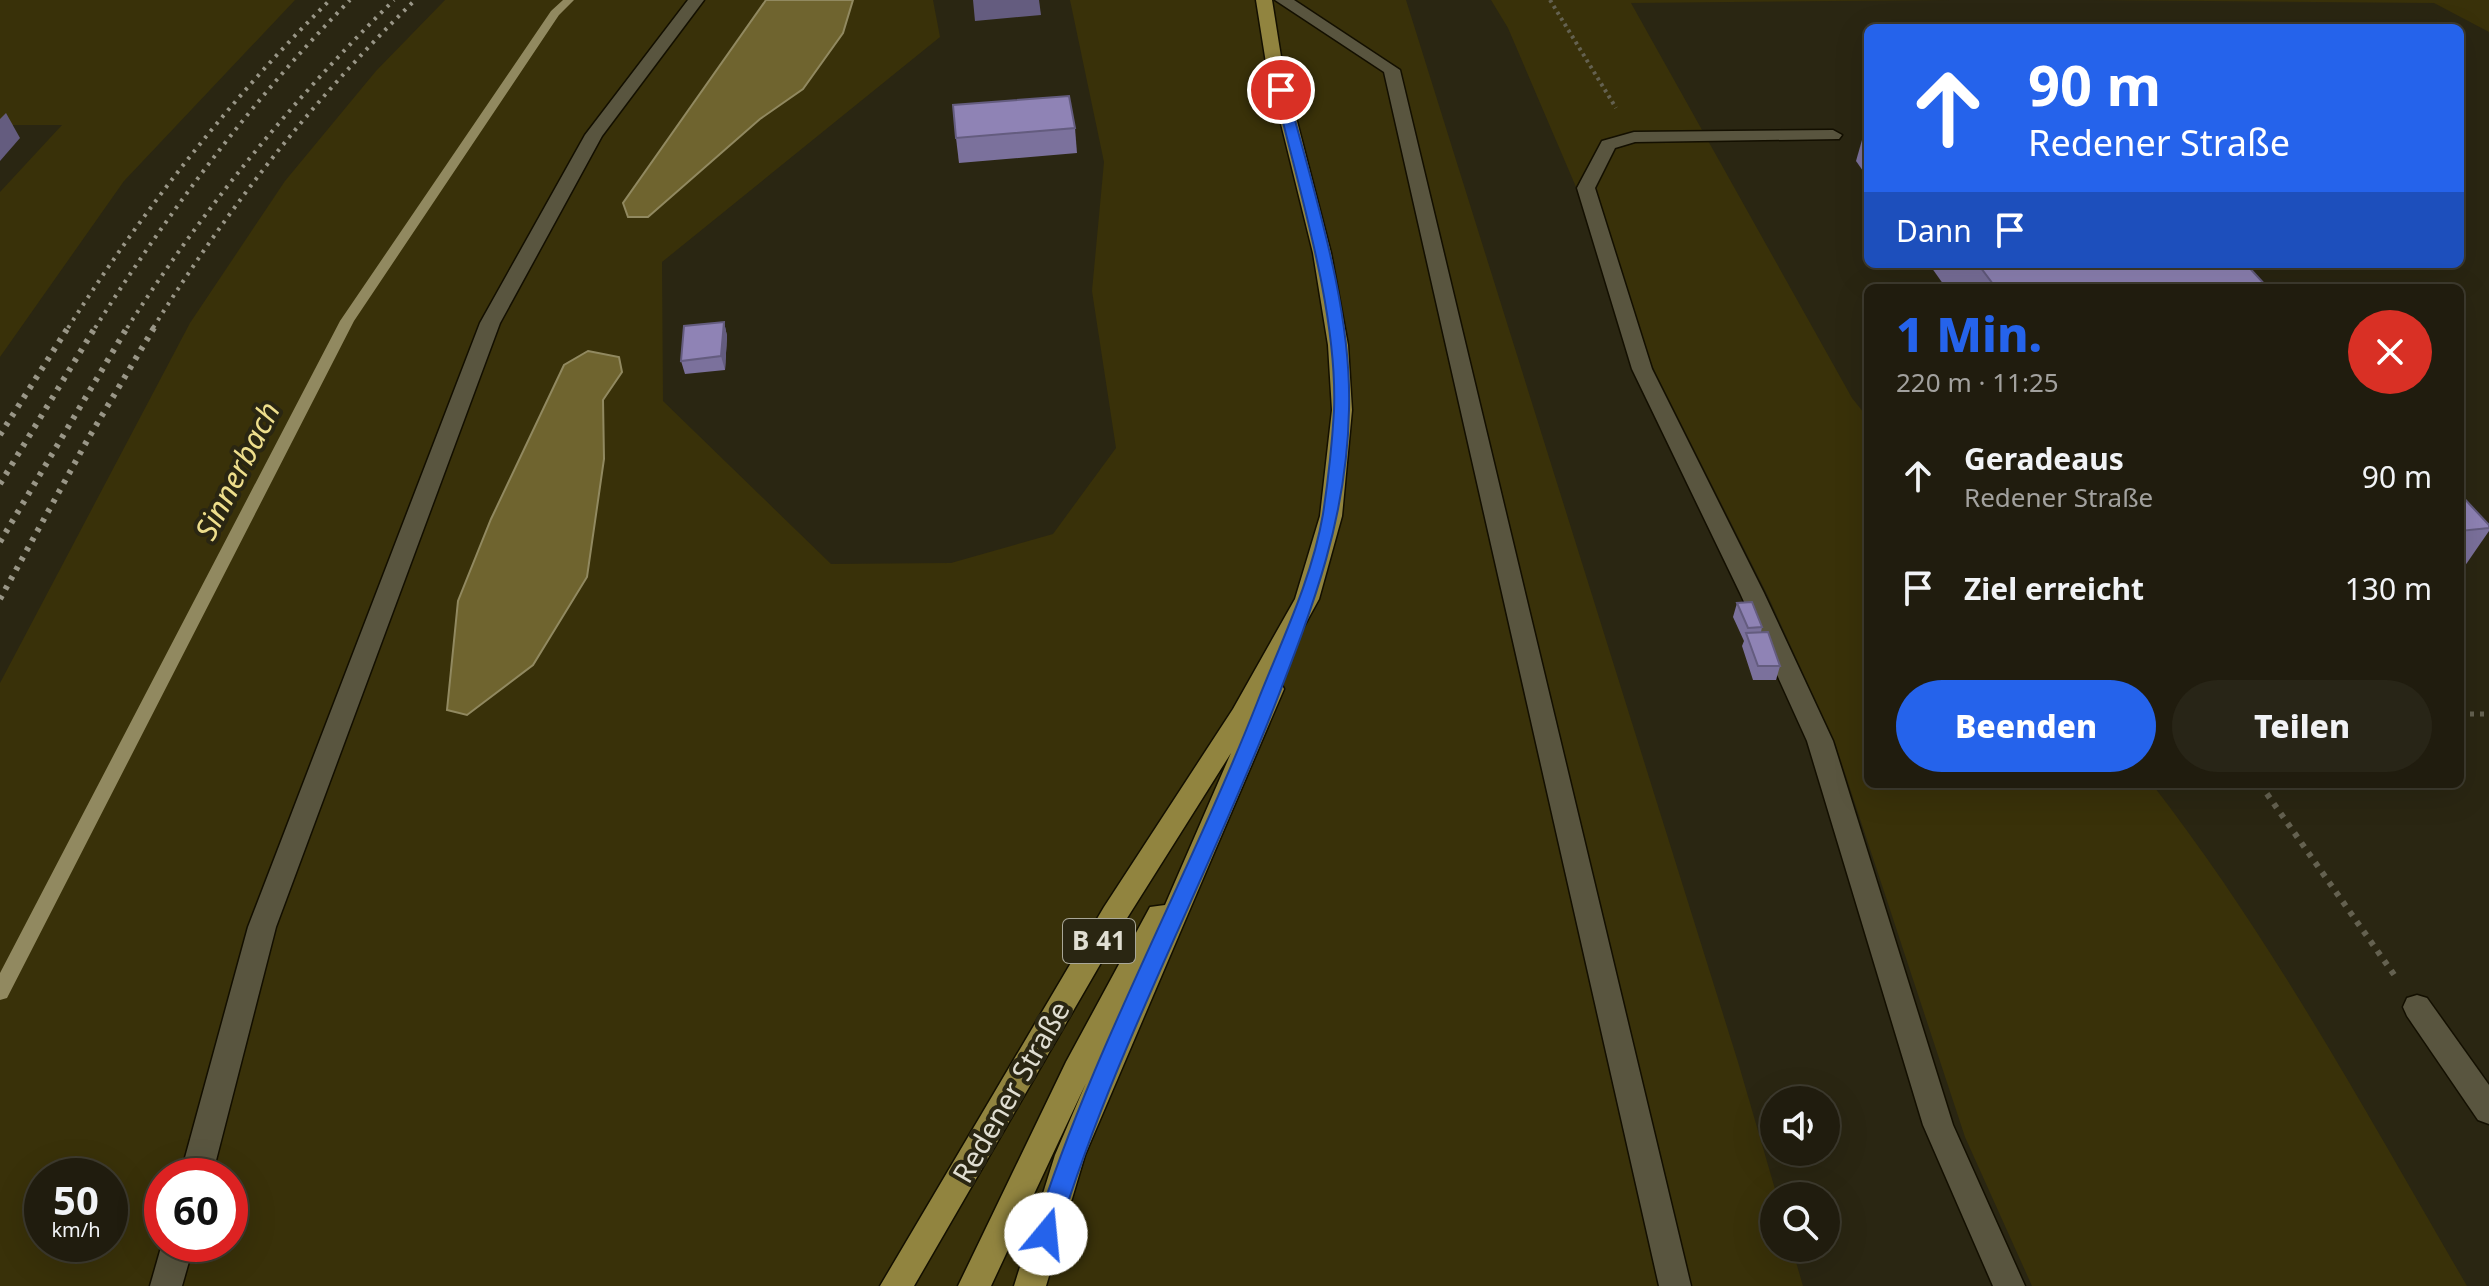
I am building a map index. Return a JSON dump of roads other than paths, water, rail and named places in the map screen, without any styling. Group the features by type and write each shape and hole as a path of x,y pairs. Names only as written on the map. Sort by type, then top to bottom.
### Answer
{"main road":[{"name":"Redener Straße","path":"896,1286 1114,915 1242,716 1307,599 1331,516 1342,410 1338,345 1322,253 1274,63 1264,0"},
{"name":"B 41","path":"1030,1286 1070,1155 1249,747 1307,599"},
{"path":"974,1286 1077,1071 1249,747"}],"street":[{"path":"201,1158 262,927 490,323 594,135 696,0"},
{"path":"1283,0 1392,70 1675,1286"},
{"path":"1833,135 1634,137 1608,145 1586,188 1642,369 1752,593 1820,741 1938,1125 2009,1286"},
{"path":"2417,1007 2489,1110"},
{"path":"166,1286 173,1262"}],"waterway":[{"name":"Sinnerbach","path":"0,992 347,321 555,13 569,0"}],"railway":[{"path":"68,328 127,240 190,156 258,76 330,0"},
{"path":"95,328 214,157 279,77 350,0"},
{"path":"127,328 187,240 251,156 320,77 394,0"},
{"path":"153,328 212,239 274,156 341,77 415,0"},
{"path":"0,435 69,326"},
{"path":"0,484 96,326"},
{"path":"0,542 128,326"},
{"path":"0,599 88,439 155,326"}]}
